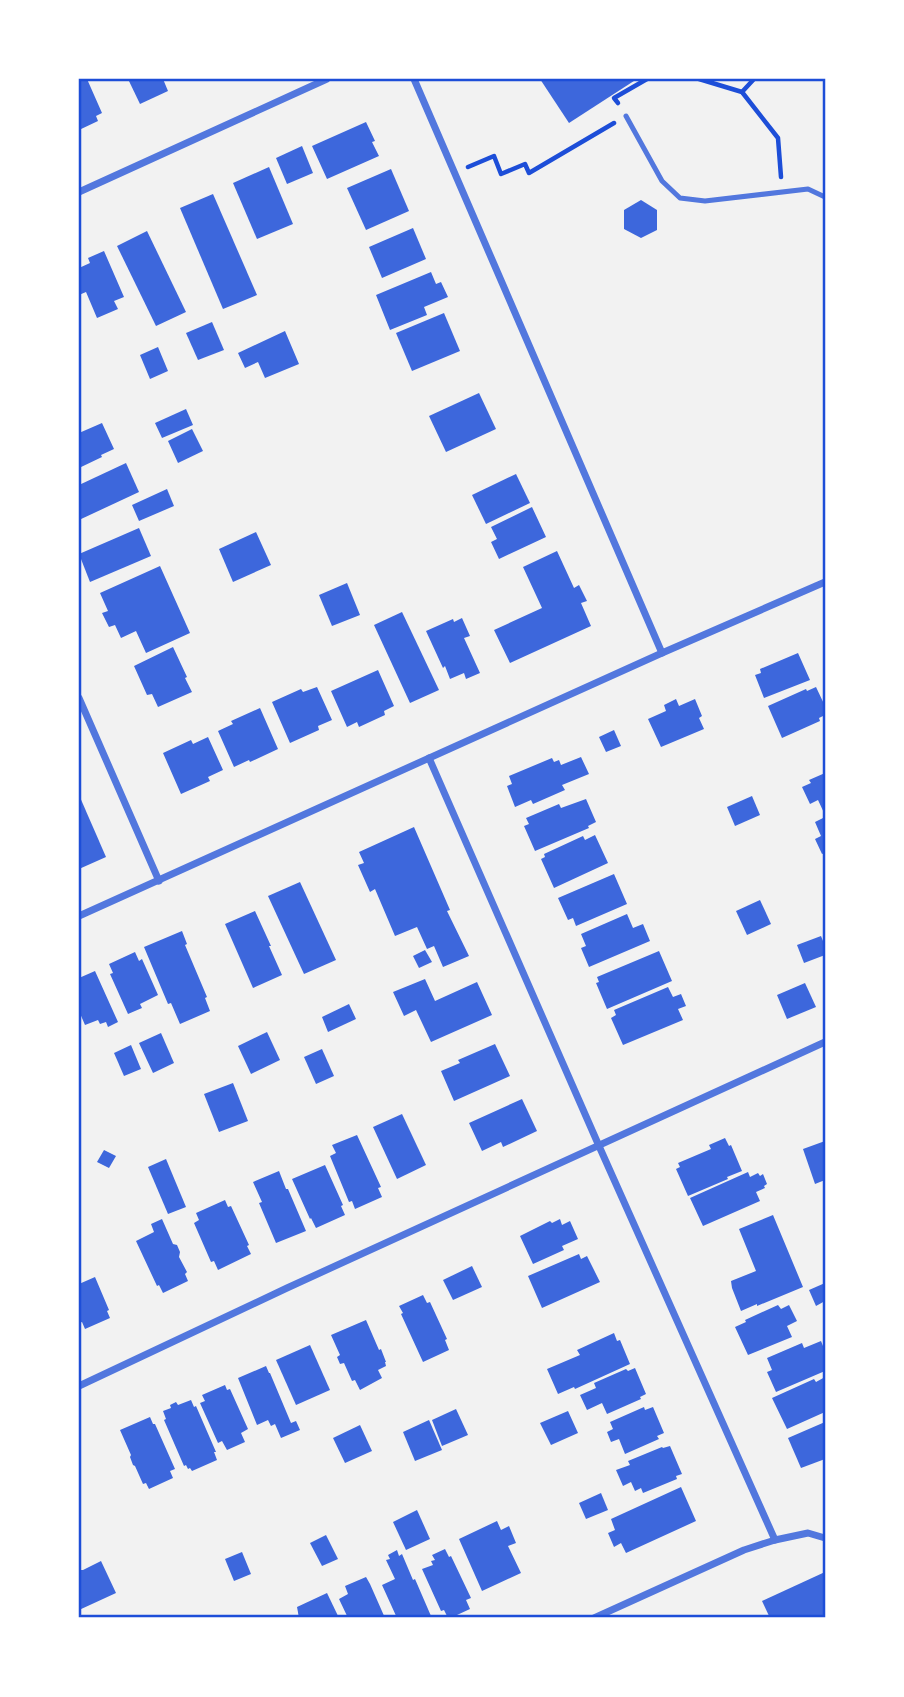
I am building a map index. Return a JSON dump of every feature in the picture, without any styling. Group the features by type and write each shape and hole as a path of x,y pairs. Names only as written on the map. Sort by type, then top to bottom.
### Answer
{"street":[{"path":"79,192 327,79"},
{"path":"414,79 662,653"},
{"path":"79,916 823,583 825,592"},
{"path":"79,698 159,881"},
{"path":"429,758 775,1540"},
{"path":"79,1386 825,1042"},
{"path":"594,1618 744,1550 808,1533 825,1538"}],"lane":[{"path":"626,116 662,181 680,198 705,201 808,189 825,197"}],"path":[{"path":"475,164 494,156 501,174 525,164 529,173 626,116 614,97 647,79"},
{"path":"699,79 742,92 778,138 780,163"},
{"path":"742,92 754,79"}],"building":[{"path":"79,79 87,79 102,113 96,116 98,121 79,130"},
{"path":"128,79 163,79 168,91 140,104"},
{"path":"540,79 637,79 569,123"},
{"path":"366,122 379,156 327,179 312,146"},
{"path":"302,146 313,173 287,184 276,158"},
{"path":"269,167 293,224 257,239 233,183"},
{"path":"391,169 409,211 366,230 347,188"},
{"path":"213,194 257,295 223,309 180,208"},
{"path":"641,200 657,210 657,230 641,238 624,229 624,210"},
{"path":"413,228 426,259 382,278 369,247"},
{"path":"147,231 186,312 156,326 117,246"},
{"path":"104,251 124,297 114,301 118,309 97,318 86,292 79,295 79,268 90,263 88,258"},
{"path":"431,272 436,284 441,282 448,297 424,307 427,315 390,330 376,295"},
{"path":"444,313 460,351 412,371 396,333"},
{"path":"212,322 224,350 198,360 186,333"},
{"path":"285,331 299,364 265,378 258,362 245,368 238,353"},
{"path":"158,347 168,371 150,379 140,355"},
{"path":"479,393 496,429 446,452 429,416"},
{"path":"186,409 193,425 162,438 155,423"},
{"path":"102,423 114,449 79,468 79,433"},
{"path":"192,429 203,451 178,463 168,441"},
{"path":"126,463 139,492 79,520 79,485"},
{"path":"516,474 530,503 486,524 472,495"},
{"path":"167,489 174,506 139,521 132,505"},
{"path":"532,507 546,537 499,559 491,542 497,539 491,527"},
{"path":"139,528 151,556 90,582 79,554"},
{"path":"256,532 271,565 233,582 219,549"},
{"path":"557,551 574,588 579,585 587,601 581,603 591,626 510,663 494,630 542,608 523,567"},
{"path":"160,566 190,633 146,653 136,631 121,638 115,625 109,627 102,613 108,611 100,593"},
{"path":"347,583 360,615 332,626 319,595"},
{"path":"402,612 439,690 410,703 374,625"},
{"path":"462,618 470,636 464,638 480,673 466,679 464,673 450,679 426,631 453,619 454,622"},
{"path":"173,647 192,692 158,707 152,694 147,695 134,666"},
{"path":"798,653 810,680 764,698 755,675 761,673 760,669"},
{"path":"378,670 394,706 384,711 385,715 359,727 357,722 347,727 331,691"},
{"path":"317,687 332,720 318,726 319,730 290,743 272,702 301,689 303,692"},
{"path":"816,687 825,706 825,715 819,718 820,721 782,738 768,706"},
{"path":"676,699 679,706 695,699 704,729 661,747 648,719 666,711 664,705"},
{"path":"260,708 278,749 234,767 218,731 233,724 231,721"},
{"path":"614,730 621,746 606,752 599,737"},
{"path":"208,737 223,770 208,777 210,781 181,794 163,753 191,740 193,744"},
{"path":"581,757 589,774 562,785 565,790 533,804 531,800 515,807 507,786 512,784 509,776 552,758 554,762 559,760 561,765"},
{"path":"825,773 825,815 818,800 810,804 802,787 811,783 809,780"},
{"path":"79,795 106,857 79,869"},
{"path":"752,796 760,815 735,826 727,807"},
{"path":"586,799 596,822 588,826 589,828 535,851 524,826 529,824 526,818 559,804 561,808"},
{"path":"825,817 825,853 822,854 815,839 821,836 815,822"},
{"path":"414,827 450,910 447,911 469,956 443,967 434,946 427,949 417,927 395,936 375,889 370,892 358,865 364,863 359,852"},
{"path":"595,835 608,863 554,888 541,859 545,857 544,854 583,836 585,840"},
{"path":"614,874 627,904 576,926 573,918 568,920 558,898"},
{"path":"300,882 336,960 304,974 268,896"},
{"path":"760,900 771,924 747,935 736,911"},
{"path":"255,911 282,975 253,988 225,924"},
{"path":"627,914 633,928 643,924 650,941 589,967 581,948 586,946 581,934"},
{"path":"182,931 210,1011 180,1024 171,1003 168,1004 144,947"},
{"path":"821,936 825,955 804,963 797,945"},
{"path":"425,950 432,962 419,968 413,956"},
{"path":"659,951 672,981 607,1009 596,983 599,982 597,977"},
{"path":"135,952 139,961 142,959 158,995 140,1004 142,1008 128,1014 110,974 113,973 109,964"},
{"path":"95,971 118,1022 108,1027 106,1022 100,1024 98,1020 85,1025 79,1011 79,978"},
{"path":"425,979 435,1001 477,982 492,1015 431,1042 416,1010 404,1016 393,992"},
{"path":"805,983 816,1007 787,1019 777,995"},
{"path":"668,987 673,997 681,994 686,1006 678,1009 683,1020 623,1045 611,1018 616,1015 614,1010"},
{"path":"349,1004 356,1019 328,1032 322,1017"},
{"path":"267,1032 280,1060 251,1074 238,1046"},
{"path":"161,1033 174,1063 153,1073 139,1043"},
{"path":"495,1044 510,1076 454,1101 441,1071 460,1063 458,1060"},
{"path":"131,1045 141,1069 124,1076 114,1053"},
{"path":"322,1049 334,1076 316,1084 304,1057"},
{"path":"233,1083 248,1121 219,1132 204,1094"},
{"path":"522,1099 537,1131 503,1147 501,1142 482,1151 469,1123"},
{"path":"402,1114 426,1165 397,1179 373,1127"},
{"path":"357,1135 381,1187 378,1188 382,1197 355,1209 352,1201 349,1202 330,1156 336,1153 332,1145"},
{"path":"725,1138 729,1146 731,1145 742,1171 688,1196 676,1169 680,1167 678,1163 711,1149 709,1145"},
{"path":"825,1141 825,1180 815,1184 803,1149"},
{"path":"104,1150 116,1156 109,1168 97,1162"},
{"path":"166,1159 186,1207 168,1214 148,1167"},
{"path":"325,1165 345,1215 316,1228 292,1179"},
{"path":"279,1171 306,1231 276,1243 253,1182"},
{"path":"748,1172 750,1177 763,1174 767,1184 756,1192 760,1201 703,1226 690,1198"},
{"path":"225,1200 228,1207 231,1206 251,1254 218,1270 214,1261 211,1262 194,1223 199,1220 196,1213"},
{"path":"773,1215 803,1287 741,1311 731,1281 756,1271 739,1229"},
{"path":"162,1219 173,1244 177,1245 180,1252 179,1257 187,1272 185,1274 188,1281 163,1293 136,1241 154,1232 151,1224"},
{"path":"560,1219 562,1225 570,1221 578,1239 562,1246 564,1250 533,1264 520,1236"},
{"path":"579,1254 581,1259 587,1256 600,1282 542,1308 528,1276"},
{"path":"472,1266 482,1287 453,1300 443,1280"},
{"path":"95,1277 110,1318 85,1329 82,1322 79,1323 79,1284"},
{"path":"825,1283 825,1301 816,1306 809,1290"},
{"path":"423,1295 427,1303 430,1302 447,1339 445,1340 449,1350 423,1362 399,1306"},
{"path":"778,1305 781,1309 789,1305 797,1321 787,1326 792,1337 748,1355 735,1327"},
{"path":"366,1320 379,1350 381,1349 386,1366 378,1370 382,1378 360,1390 355,1380 352,1381 344,1363 340,1364 337,1357 340,1355 331,1335"},
{"path":"614,1333 617,1341 620,1340 630,1364 558,1394 547,1369 580,1355 577,1350"},
{"path":"821,1341 825,1351 825,1371 776,1392 767,1372 772,1370 767,1358 802,1343 804,1348"},
{"path":"310,1345 330,1390 296,1405 276,1360"},
{"path":"266,1366 291,1423 296,1421 300,1430 281,1438 275,1424 271,1426 268,1420 257,1425 238,1378"},
{"path":"635,1368 646,1394 640,1397 641,1399 607,1414 602,1403 587,1410 580,1395 596,1388 594,1383 626,1369 628,1371"},
{"path":"825,1377 825,1412 787,1429 772,1398 814,1379 816,1382"},
{"path":"225,1385 227,1390 230,1389 248,1429 241,1433 245,1442 227,1450 222,1441 218,1443 200,1403 205,1401 202,1395"},
{"path":"191,1400 216,1452 217,1460 192,1471 184,1466 164,1420 163,1411 176,1402 178,1405"},
{"path":"644,1407 645,1410 653,1407 664,1433 657,1436 659,1439 625,1454 619,1439 611,1442 607,1432 613,1429 610,1422"},
{"path":"456,1409 468,1435 442,1446 432,1420"},
{"path":"568,1411 578,1433 551,1445 540,1423"},
{"path":"150,1417 175,1469 170,1471 173,1478 149,1489 146,1483 143,1484 133,1465 120,1430"},
{"path":"429,1420 442,1450 415,1461 403,1432"},
{"path":"825,1422 825,1459 801,1468 788,1438"},
{"path":"360,1425 372,1451 345,1463 333,1438"},
{"path":"670,1446 682,1474 676,1476 677,1479 643,1493 641,1488 635,1491 631,1482 623,1486 616,1470 630,1465 628,1461"},
{"path":"681,1487 696,1521 626,1553 621,1543 614,1547 608,1533 615,1530 611,1519"},
{"path":"601,1493 608,1510 586,1519 579,1503"},
{"path":"417,1510 430,1539 406,1550 393,1522"},
{"path":"497,1521 501,1530 509,1526 516,1543 508,1546 521,1573 482,1591 459,1539"},
{"path":"326,1535 338,1559 322,1566 310,1543"},
{"path":"445,1549 471,1598 466,1600 470,1609 457,1615 457,1618 448,1618 444,1610 441,1611 422,1569 433,1565 431,1561 435,1560 432,1555"},
{"path":"397,1550 399,1556 402,1554 413,1580 415,1579 431,1618 397,1618 382,1585 395,1579 386,1560 390,1559 388,1555"},
{"path":"242,1552 251,1574 234,1581 225,1559"},
{"path":"101,1561 116,1593 79,1610 79,1570"},
{"path":"825,1572 825,1618 770,1618 762,1601"},
{"path":"366,1577 385,1618 348,1618 339,1599 348,1594 345,1586"},
{"path":"327,1593 339,1618 299,1618 297,1607"}]}
